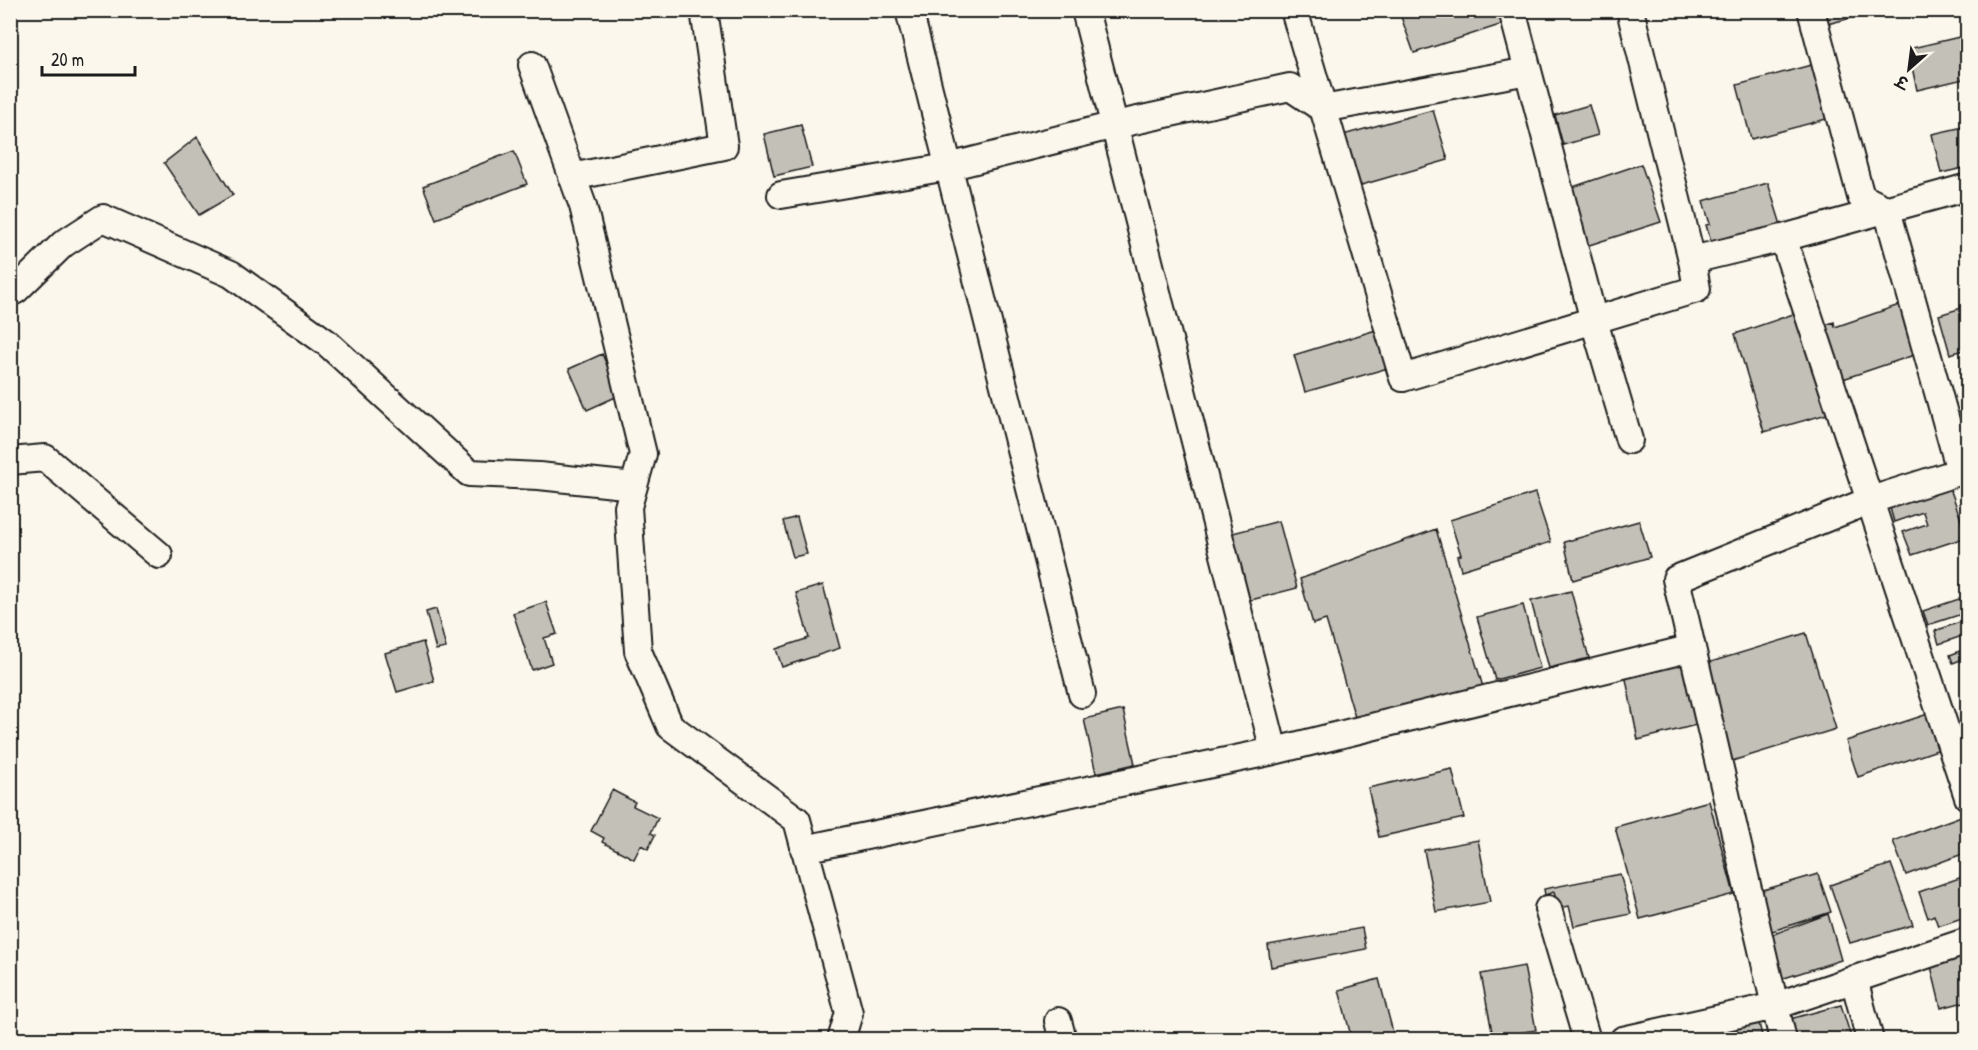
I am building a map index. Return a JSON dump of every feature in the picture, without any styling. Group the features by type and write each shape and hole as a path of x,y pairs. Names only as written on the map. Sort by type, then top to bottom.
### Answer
{"street":[{"path":"572,177 724,146 704,10"},
{"path":"909,10 1082,694"},
{"path":"1085,10 1274,751"},
{"path":"1294,10 1404,378 1697,289 1692,260 1630,10"},
{"path":"1512,10 1594,321 1629,440"},
{"path":"1783,1040 1676,579 1871,500 1964,470 1887,210 1861,197 1810,10"},
{"path":"532,65 583,206 643,454 628,507 638,651 670,726 796,820 849,1013 841,1040"},
{"path":"781,195 948,167 1115,125 1290,87 1323,109 1528,71"},
{"path":"1692,260 1968,188"},
{"path":"10,293 16,290 63,244 103,218 231,274 327,343 469,473 539,476 634,486"},
{"path":"1783,238 1968,797"},
{"path":"10,461 45,458 159,555"},
{"path":"804,849 1274,751 1692,648"},
{"path":"1548,909 1587,1040"},
{"path":"1623,1040 1775,1006 1968,941"},
{"path":"1854,979 1870,1040"}],"building":[{"path":"1411,10 1502,10 1506,23 1414,53 1400,14"},
{"path":"1824,10 1883,10 1827,24"},
{"path":"1968,35 1968,78 1917,90 1908,49"},
{"path":"1815,64 1830,118 1751,139 1737,85"},
{"path":"1589,105 1598,135 1563,145 1555,115"},
{"path":"1433,110 1448,160 1358,186 1343,135"},
{"path":"801,125 812,167 774,176 764,134"},
{"path":"1968,126 1968,167 1941,173 1932,134"},
{"path":"197,137 233,195 199,215 164,163"},
{"path":"514,151 527,184 436,219 423,186"},
{"path":"1641,164 1661,222 1586,246 1567,189"},
{"path":"1768,183 1781,225 1712,245 1706,225 1710,224 1703,201"},
{"path":"1908,302 1926,351 1843,379 1819,327 1834,322 1835,327"},
{"path":"1968,306 1968,349 1950,354 1939,315"},
{"path":"1805,310 1841,410 1764,432 1735,334"},
{"path":"1376,330 1388,368 1305,392 1294,355"},
{"path":"602,354 620,395 587,410 569,369"},
{"path":"1950,488 1967,537 1912,555 1903,532 1927,524 1923,512 1894,522 1890,508"},
{"path":"1535,493 1551,542 1461,570 1457,556 1461,555 1450,520"},
{"path":"797,517 807,554 793,557 783,521"},
{"path":"1279,521 1297,588 1247,601 1229,534"},
{"path":"1639,521 1650,557 1573,580 1564,542"},
{"path":"1436,529 1483,687 1357,724 1326,620 1313,624 1300,579"},
{"path":"823,585 840,648 782,667 776,649 809,638 796,593"},
{"path":"1571,591 1589,658 1549,668 1531,601"},
{"path":"1968,596 1968,612 1928,625 1923,611"},
{"path":"546,602 557,634 544,638 552,663 532,670 513,613"},
{"path":"1523,605 1540,668 1495,680 1477,617"},
{"path":"436,609 446,648 436,650 426,612"},
{"path":"1963,621 1964,624 1968,623 1968,634 1939,644 1935,631"},
{"path":"1806,633 1836,729 1732,761 1701,665"},
{"path":"423,642 434,681 397,692 385,653"},
{"path":"1968,648 1968,657 1953,663 1950,655"},
{"path":"1682,658 1700,724 1638,740 1625,674"},
{"path":"1123,710 1135,764 1096,773 1084,719"},
{"path":"1934,712 1946,747 1858,777 1846,741"},
{"path":"1452,769 1464,818 1379,837 1368,788"},
{"path":"612,790 635,802 633,806 658,818 651,833 655,835 648,849 641,845 634,859 602,842 604,838 591,831"},
{"path":"1709,801 1734,894 1640,919 1615,827"},
{"path":"1964,815 1968,823 1968,852 1906,875 1893,841"},
{"path":"1478,840 1490,902 1436,912 1424,850"},
{"path":"1891,864 1913,925 1850,943 1830,885"},
{"path":"1620,874 1631,914 1574,926 1569,906 1558,908 1554,892 1545,895 1544,889"},
{"path":"1818,874 1831,912 1763,934 1753,893"},
{"path":"1968,875 1968,916 1938,926 1934,915 1928,918 1919,892"},
{"path":"1828,914 1841,960 1778,980 1763,938"},
{"path":"1362,928 1366,949 1271,967 1268,945"},
{"path":"1968,946 1968,1001 1941,1008 1929,958"},
{"path":"1524,966 1536,1030 1493,1037 1481,974"},
{"path":"1379,979 1395,1040 1352,1040 1339,990"},
{"path":"1841,1005 1852,1040 1796,1040 1790,1019"},
{"path":"1759,1023 1763,1040 1706,1040 1705,1037"}]}
